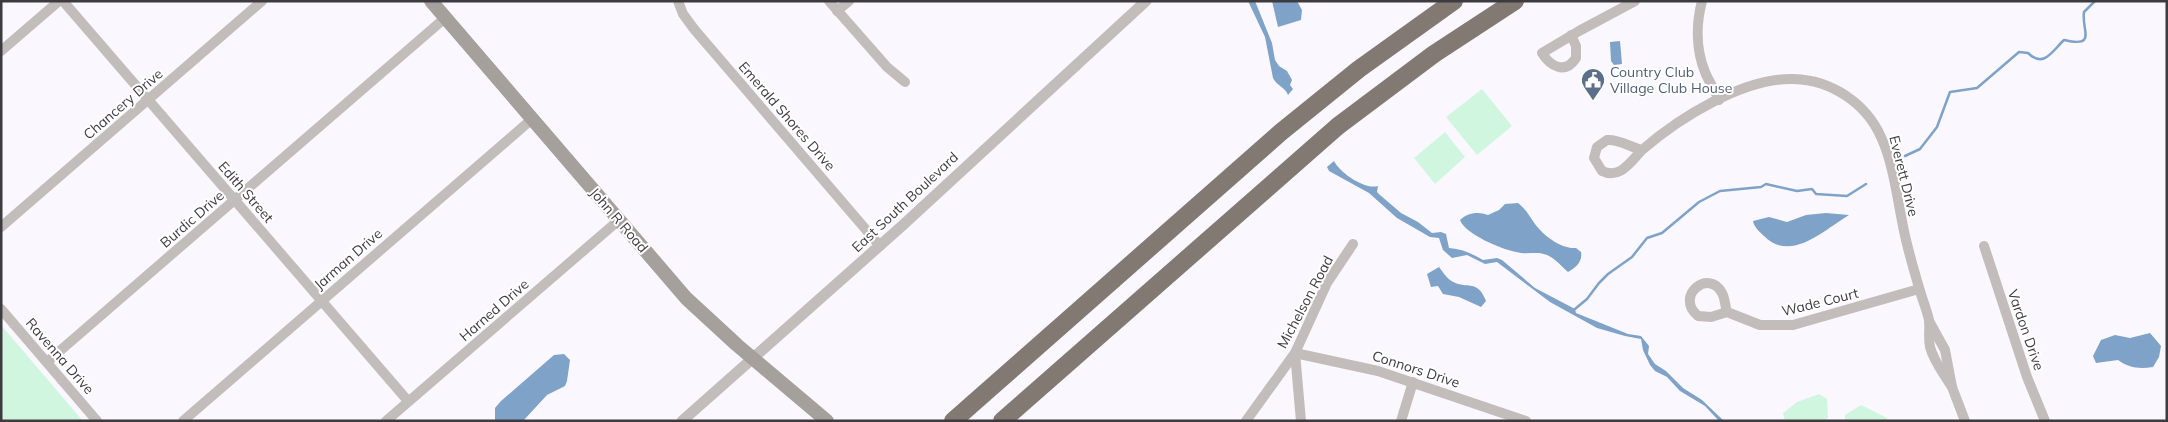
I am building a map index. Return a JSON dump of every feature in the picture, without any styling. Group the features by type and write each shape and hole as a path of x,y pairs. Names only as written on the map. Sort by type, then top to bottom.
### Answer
{"highway":[{"path":"953,421 1281,132 1359,68 1454,1"},
{"path":"1002,421 1338,126 1434,54 1515,1"}],"main road":[{"name":"John R Road","path":"431,1 686,298 827,421"}],"street":[{"path":"1,51 59,1"},
{"name":"Edith Street","path":"63,1 408,402"},
{"name":"Chancery Drive","path":"1,227 262,1"},
{"name":"Emerald Shores Drive","path":"678,1 683,14 694,29 880,246"},
{"path":"829,1 887,67 905,82"},
{"path":"837,11 849,1"},
{"name":"East South Boulevard","path":"682,421 880,246 1146,1"},
{"path":"1571,36 1634,1"},
{"path":"1702,1 1698,20 1699,53 1705,72 1719,100"},
{"name":"Burdic Drive","path":"48,362 445,18"},
{"name":"Everett Drive","path":"1642,150 1618,141 1607,140 1597,147 1594,158 1595,163 1602,171 1612,174 1621,171 1642,150 1676,122 1754,85 1778,79 1812,80 1825,84 1857,103 1874,123 1885,145 1906,240 1928,320 1930,346 1952,387 1965,421"},
{"name":"Jarman Drive","path":"183,421 532,119"},
{"name":"Harned Drive","path":"386,421 619,220"},
{"name":"Michelson Road","path":"1246,421 1295,353 1327,283 1353,244"},
{"name":"Vardon Drive","path":"1984,246 2027,377 2045,421"},
{"name":"Wade Court","path":"1727,312 1760,324 1793,325 1919,289"},
{"name":"Ravenna Drive","path":"1,309 97,421"},
{"path":"1295,353 1301,421"},
{"name":"Connors Drive","path":"1295,353 1346,362 1413,382 1526,421"},
{"path":"1401,421 1413,382"}],"green space":[{"path":"1482,89 1512,126 1477,155 1446,117"},
{"path":"1445,132 1465,157 1435,184 1414,158"},
{"path":"1,325 83,421 1,421"},
{"path":"1819,394 1827,399 1828,417 1825,421 1785,421 1783,413 1797,402"},
{"path":"1861,405 1887,418 1888,421 1845,421 1845,415"}],"water":[{"path":"1248,1 1255,1 1272,43 1275,60 1279,66 1287,71 1292,80 1290,85 1293,89 1288,95 1273,78 1265,37"},
{"path":"1272,1 1297,1 1302,10 1301,20 1278,27"},
{"path":"1620,41 1622,64 1614,65 1611,61 1610,42"},
{"path":"1334,161 1353,180 1373,187 1378,186 1377,192 1401,213 1418,222 1432,233 1441,232 1446,234 1449,248 1458,249 1483,260 1497,258 1502,260 1535,288 1575,309 1576,313 1628,334 1641,336 1649,346 1648,354 1655,364 1666,371 1683,388 1702,400 1724,421 1719,421 1705,406 1680,391 1667,377 1655,371 1643,350 1641,339 1597,328 1550,302 1497,262 1485,264 1467,255 1452,258 1443,250 1439,238 1430,237 1397,218 1369,193 1329,171 1327,167"},
{"path":"1518,203 1548,237 1559,244 1576,248 1581,252 1580,261 1576,266 1568,272 1550,256 1539,253 1520,253 1502,248 1476,235 1463,225 1460,220 1473,213 1488,215 1499,210 1505,204"},
{"path":"1826,213 1849,215 1818,235 1796,245 1785,246 1774,243 1759,231 1753,221 1769,217 1787,222 1806,215"},
{"path":"1439,267 1455,283 1479,289 1486,301 1481,307 1459,297 1443,294 1438,286 1431,287 1427,274"},
{"path":"2150,333 2161,346 2159,357 2153,367 2134,367 2118,360 2096,363 2093,356 2101,340 2115,335 2130,338"},
{"path":"564,354 570,360 565,386 547,395 523,421 495,421 495,408 501,401 554,355"}],"waterway":[{"path":"1905,156 1920,149 1937,127 1950,92 1977,88 2019,52 2044,59 2064,40 2081,42 2086,36 2084,12 2095,1"},
{"path":"1575,309 1587,299 1608,274 1632,257 1647,238 1662,233 1699,202 1720,191 1761,187 1766,184 1797,191 1812,189 1816,194 1847,196 1866,184"}],"place":[{"name":"Country Club Village Club House","path":"1593,101"}]}
